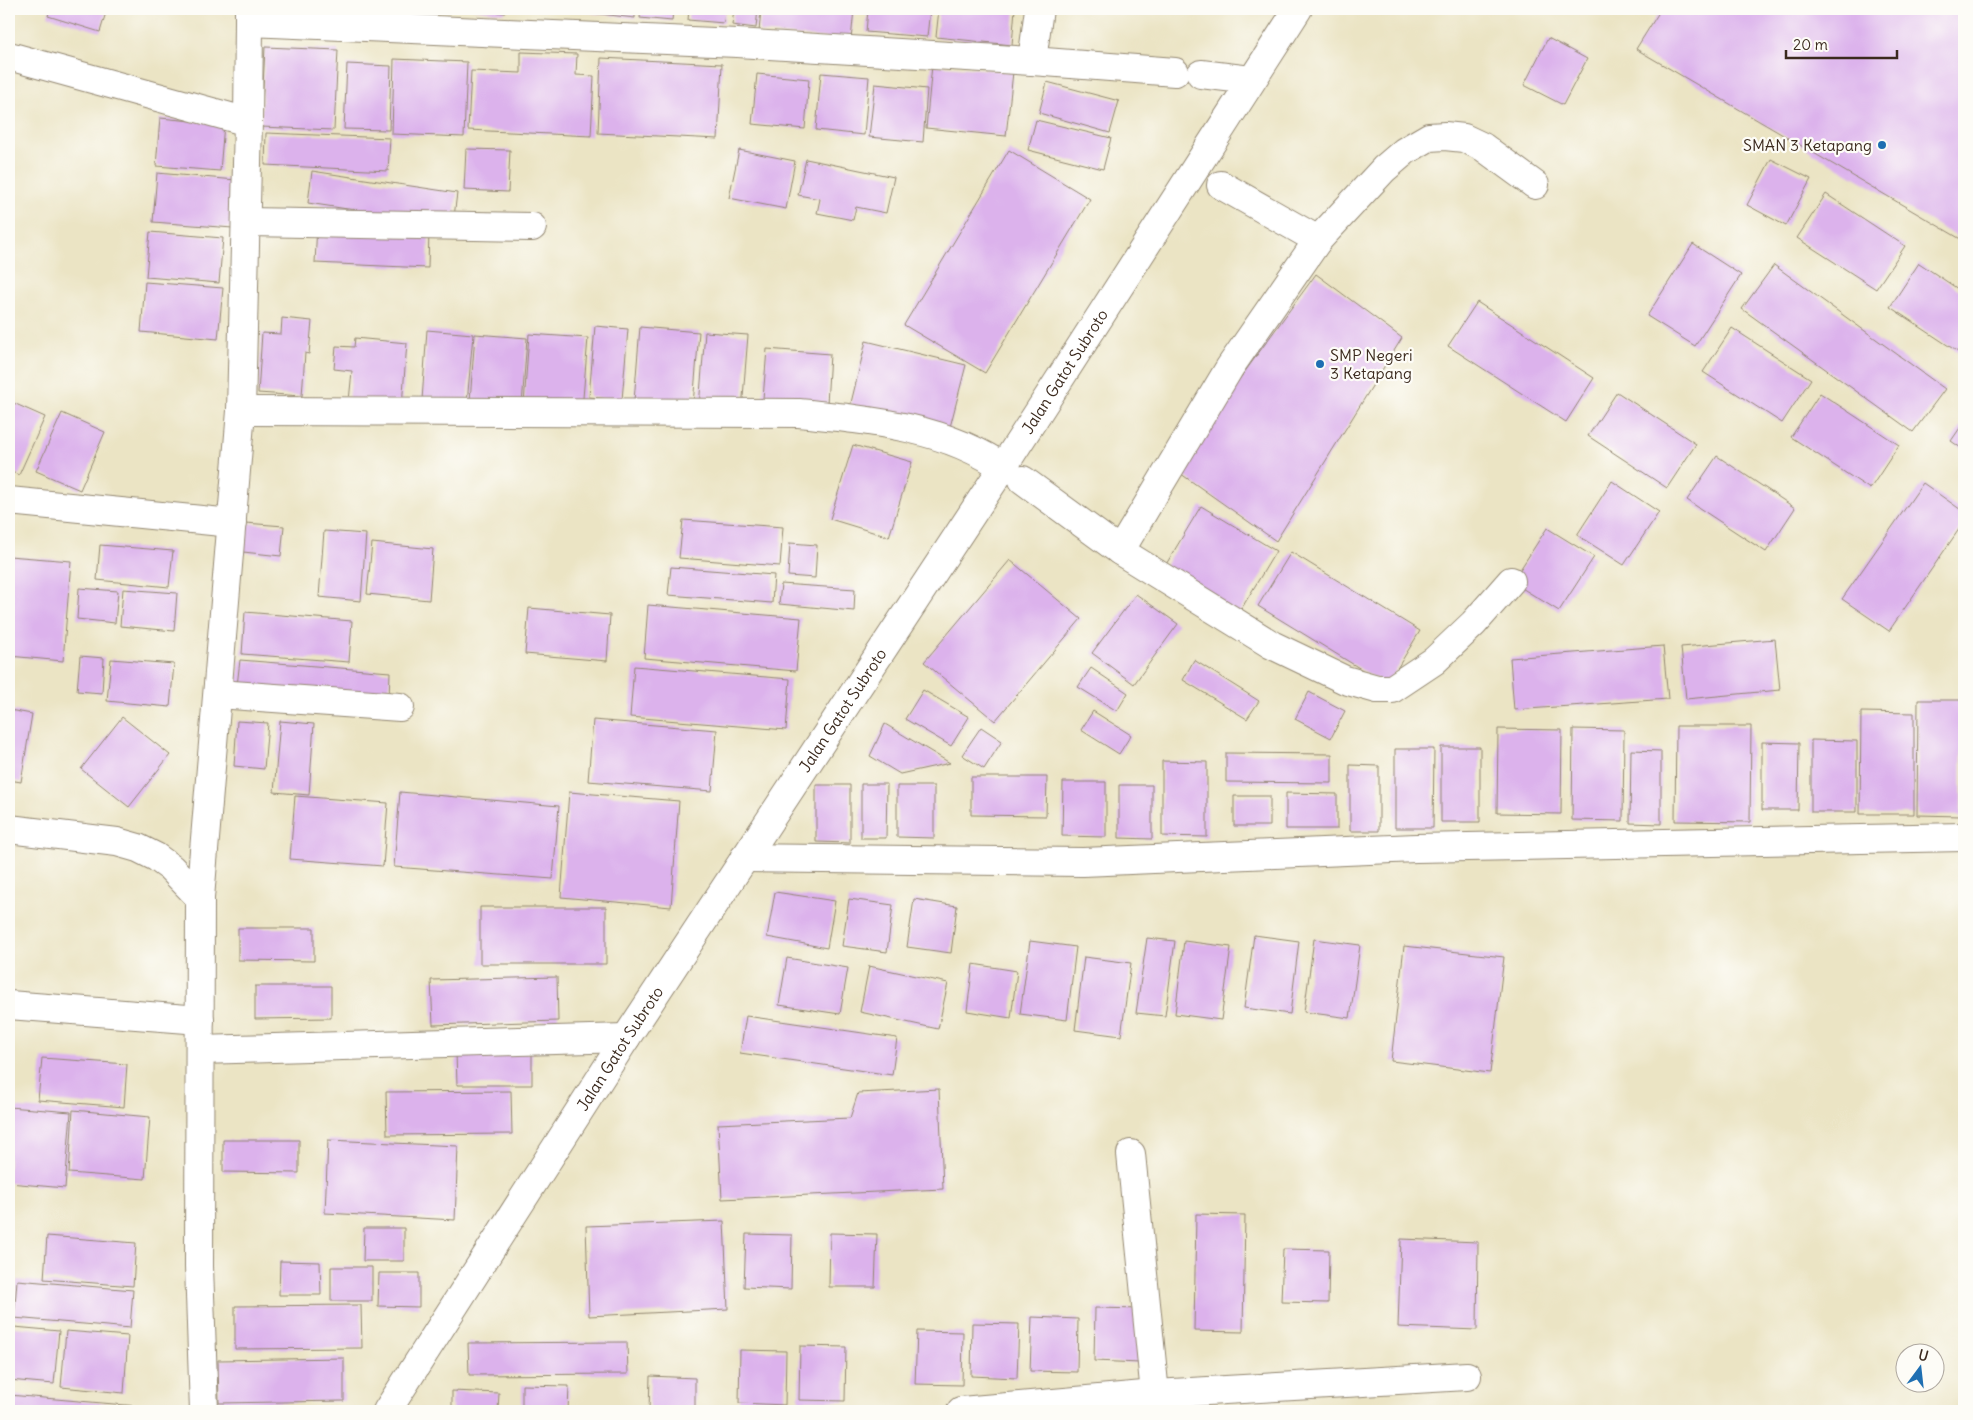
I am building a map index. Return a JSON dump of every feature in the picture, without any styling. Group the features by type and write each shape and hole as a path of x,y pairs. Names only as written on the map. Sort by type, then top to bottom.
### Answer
{"street":[{"path":"1032,61 1039,9"},
{"name":"Jalan Gatot Subroto","path":"388,1411 626,1038 744,858 1011,472 1205,176 1251,80 1298,9"},
{"path":"204,1411 199,1266 200,898 242,411 249,16 1032,61 1188,73 1251,80"},
{"path":"9,56 248,122"},
{"path":"1120,550 1230,367 1318,240 1384,168 1405,151 1429,137 1464,138 1483,147 1535,185"},
{"path":"1205,176 1318,240"},
{"path":"246,222 532,228"},
{"path":"242,411 799,413 862,419 917,430 967,446 1011,472 1120,550 1272,645 1345,680 1377,689 1392,689 1434,661 1474,623 1512,581"},
{"path":"9,500 232,523"},
{"path":"218,694 400,707"},
{"path":"9,829 117,842 138,848 156,857 171,868 200,898"},
{"path":"744,858 1083,862 1416,848 1964,837"},
{"path":"9,1005 200,1020"},
{"path":"200,1050 626,1038"},
{"path":"1131,1154 1155,1394"},
{"path":"961,1411 1155,1394 1467,1376"}],"building":[{"path":"50,9 107,9 100,32 48,16"},
{"path":"471,9 505,9 505,13"},
{"path":"557,9 635,9 635,18"},
{"path":"641,9 673,9 672,21 640,18"},
{"path":"689,9 725,9 724,23 688,20"},
{"path":"734,9 758,9 756,28 732,25"},
{"path":"761,9 854,9 851,40 759,32"},
{"path":"868,9 930,9 927,37 866,32"},
{"path":"939,9 1015,9 1012,45 936,37"},
{"name":"SMAN 3 Ketapang","path":"1661,9 1964,9 1964,241 1636,49"},
{"path":"1548,38 1587,59 1563,105 1524,85"},
{"path":"265,47 338,50 334,130 261,127"},
{"path":"521,52 577,54 576,75 594,76 591,136 468,130 471,71 521,73"},
{"path":"601,58 722,64 718,139 598,133"},
{"path":"394,59 467,62 464,137 392,134"},
{"path":"347,64 391,66 389,130 344,129"},
{"path":"932,65 1013,72 1006,136 926,128"},
{"path":"821,73 869,77 864,135 816,130"},
{"path":"757,74 809,79 805,129 752,124"},
{"path":"1047,82 1119,101 1110,133 1039,113"},
{"path":"875,84 927,89 923,142 869,137"},
{"path":"160,118 224,124 220,171 156,166"},
{"path":"1036,120 1111,138 1103,169 1028,150"},
{"path":"266,133 390,138 388,171 265,165"},
{"path":"466,149 510,150 508,192 464,190"},
{"path":"739,150 795,161 786,209 729,198"},
{"path":"1009,150 1090,199 985,373 904,325"},
{"path":"806,159 894,177 886,213 856,207 853,220 817,213 820,199 798,195"},
{"path":"1771,159 1811,179 1786,226 1747,205"},
{"path":"312,171 457,193 453,225 308,203"},
{"path":"157,173 236,180 233,228 153,222"},
{"path":"1826,194 1905,246 1876,289 1797,238"},
{"path":"317,225 429,231 428,268 315,263"},
{"path":"150,232 223,238 219,283 146,277"},
{"path":"1693,244 1741,275 1695,346 1647,316"},
{"path":"1919,263 1964,293 1964,356 1890,307"},
{"path":"1774,265 1945,389 1913,432 1742,309"},
{"path":"1316,274 1402,338 1276,541 1174,469"},
{"path":"145,282 223,288 218,339 141,332"},
{"path":"1477,302 1594,378 1566,422 1448,346"},
{"path":"282,318 312,321 309,354 305,353 302,396 258,393 262,333 281,334"},
{"path":"595,326 628,329 622,400 589,397"},
{"path":"640,327 699,332 693,405 634,401"},
{"path":"1732,328 1811,379 1782,423 1703,372"},
{"path":"427,330 473,334 467,404 422,400"},
{"path":"705,332 748,335 742,410 699,407"},
{"path":"475,334 527,338 522,405 470,401"},
{"path":"529,334 588,338 582,410 524,405"},
{"path":"355,338 407,343 402,405 349,401 352,371 334,369 336,346 354,347"},
{"path":"866,341 966,365 948,435 849,411"},
{"path":"767,349 830,354 827,404 763,399"},
{"path":"1617,392 1696,444 1667,488 1588,436"},
{"path":"1820,393 1899,445 1870,489 1791,437"},
{"path":"9,401 45,417 19,475 9,471"},
{"path":"62,413 105,432 80,490 36,471"},
{"path":"1964,422 1964,450 1951,441"},
{"path":"853,445 912,462 889,537 830,519"},
{"path":"1717,456 1795,508 1766,552 1687,500"},
{"path":"1612,481 1659,512 1624,565 1577,535"},
{"path":"1923,483 1964,512 1964,522 1889,631 1842,599"},
{"path":"1201,506 1276,551 1237,616 1162,571"},
{"path":"683,520 783,527 780,566 679,558"},
{"path":"245,523 284,526 281,556 243,552"},
{"path":"1547,528 1594,557 1559,611 1512,582"},
{"path":"324,531 366,534 361,601 319,597"},
{"path":"372,543 433,549 429,600 367,594"},
{"path":"790,543 817,545 815,578 788,576"},
{"path":"100,545 173,551 169,587 97,580"},
{"path":"1291,552 1420,631 1387,685 1258,606"},
{"path":"9,556 71,561 63,661 9,656"},
{"path":"1010,560 1081,619 995,721 924,662"},
{"path":"671,567 774,575 772,603 668,595"},
{"path":"781,584 855,589 854,611 779,604"},
{"path":"79,588 118,591 115,623 77,619"},
{"path":"123,589 177,593 174,631 120,626"},
{"path":"1136,594 1178,624 1134,684 1092,653"},
{"path":"648,605 801,618 796,671 644,658"},
{"path":"529,608 610,615 607,661 525,654"},
{"path":"245,612 352,621 349,662 242,654"},
{"path":"1775,639 1780,690 1686,699 1681,647"},
{"path":"1663,646 1668,699 1514,710 1510,658"},
{"path":"80,656 104,658 102,693 77,691"},
{"path":"111,659 174,664 170,707 107,701"},
{"path":"240,660 390,672 389,699 237,686"},
{"path":"1194,660 1259,701 1247,719 1183,680"},
{"path":"634,666 790,679 786,730 630,717"},
{"path":"1091,668 1128,693 1117,711 1078,687"},
{"path":"923,690 969,717 951,746 905,719"},
{"path":"1309,692 1345,711 1331,738 1295,719"},
{"path":"1918,700 1962,700 1961,816 1917,815"},
{"path":"9,710 32,714 21,782 9,780"},
{"path":"1093,711 1131,735 1119,754 1081,730"},
{"path":"1861,712 1914,713 1914,814 1860,814"},
{"path":"122,717 170,755 129,807 81,769"},
{"path":"593,720 717,730 712,791 588,781"},
{"path":"237,721 268,723 264,769 234,766"},
{"path":"280,721 314,724 309,795 274,792"},
{"path":"885,724 950,763 900,774 870,756"},
{"path":"1676,726 1751,726 1750,822 1675,821"},
{"path":"981,727 1002,741 984,769 962,755"},
{"path":"1498,729 1562,730 1561,814 1497,813"},
{"path":"1573,729 1624,730 1623,821 1572,820"},
{"path":"1811,740 1857,741 1857,812 1811,812"},
{"path":"1762,742 1799,743 1798,810 1762,810"},
{"path":"1441,747 1480,747 1480,822 1441,822"},
{"path":"1395,749 1434,749 1433,828 1395,828"},
{"path":"1631,750 1661,751 1661,824 1630,823"},
{"path":"1226,753 1332,754 1332,783 1226,782"},
{"path":"1162,761 1207,762 1207,837 1162,836"},
{"path":"1350,765 1379,766 1379,831 1350,831"},
{"path":"971,777 1047,777 1046,816 971,815"},
{"path":"1063,782 1106,782 1106,837 1062,836"},
{"path":"861,784 887,784 886,838 861,838"},
{"path":"816,785 850,785 850,843 816,842"},
{"path":"1119,785 1152,785 1152,839 1119,838"},
{"path":"897,786 934,786 934,838 897,837"},
{"path":"400,792 559,806 553,879 394,867"},
{"path":"569,792 679,801 671,907 561,897"},
{"path":"1286,793 1337,794 1337,829 1286,829"},
{"path":"295,796 388,803 383,866 290,859"},
{"path":"1234,796 1270,796 1270,826 1234,826"},
{"path":"775,892 835,901 827,948 767,937"},
{"path":"849,899 893,905 887,952 842,946"},
{"path":"914,899 957,906 951,953 907,947"},
{"path":"480,907 606,907 606,964 480,964"},
{"path":"238,928 314,928 314,961 238,960"},
{"path":"1254,935 1299,941 1290,1014 1244,1008"},
{"path":"1147,938 1175,941 1165,1016 1136,1013"},
{"path":"1314,939 1360,945 1350,1018 1304,1012"},
{"path":"1030,941 1076,947 1067,1020 1020,1014"},
{"path":"1184,941 1231,947 1221,1020 1175,1014"},
{"path":"1404,946 1504,957 1490,1073 1391,1061"},
{"path":"1084,957 1131,963 1121,1036 1075,1030"},
{"path":"787,958 848,968 840,1014 779,1005"},
{"path":"973,964 1017,971 1011,1018 967,1011"},
{"path":"869,966 948,983 938,1029 860,1012"},
{"path":"557,977 558,1021 433,1025 431,980"},
{"path":"255,986 331,986 331,1018 255,1019"},
{"path":"746,1016 897,1038 892,1075 740,1053"},
{"path":"456,1052 532,1053 532,1085 457,1085"},
{"path":"42,1058 127,1064 124,1107 38,1100"},
{"path":"939,1089 943,1189 722,1199 718,1124 850,1118 858,1093"},
{"path":"511,1091 512,1134 387,1135 386,1092"},
{"path":"9,1107 71,1112 65,1188 9,1183"},
{"path":"73,1110 150,1117 145,1179 69,1173"},
{"path":"223,1140 299,1140 299,1173 223,1172"},
{"path":"328,1140 458,1146 455,1220 325,1213"},
{"path":"1196,1214 1245,1215 1243,1332 1194,1331"},
{"path":"724,1221 728,1309 589,1316 586,1226"},
{"path":"364,1228 404,1228 404,1261 363,1261"},
{"path":"830,1233 877,1234 875,1287 829,1287"},
{"path":"746,1234 792,1235 791,1289 744,1287"},
{"path":"47,1236 136,1243 133,1286 44,1279"},
{"path":"1401,1239 1478,1242 1477,1330 1398,1327"},
{"path":"1283,1249 1329,1250 1328,1303 1281,1302"},
{"path":"280,1261 320,1262 321,1295 279,1295"},
{"path":"331,1267 372,1267 372,1301 331,1301"},
{"path":"379,1273 419,1273 419,1307 378,1306"},
{"path":"17,1280 133,1290 130,1328 14,1318"},
{"path":"361,1305 362,1348 235,1349 235,1306"},
{"path":"1095,1308 1141,1309 1140,1363 1094,1361"},
{"path":"1032,1317 1078,1319 1077,1372 1030,1371"},
{"path":"972,1323 1019,1324 1017,1378 971,1376"},
{"path":"14,1327 59,1331 54,1384 9,1380"},
{"path":"66,1331 128,1336 124,1393 61,1387"},
{"path":"917,1331 963,1332 962,1385 915,1384"},
{"path":"627,1342 628,1374 469,1375 468,1343"},
{"path":"800,1346 846,1347 845,1401 799,1400"},
{"path":"740,1350 786,1351 785,1405 739,1403"},
{"path":"344,1358 344,1401 219,1403 218,1360"},
{"path":"650,1376 695,1378 695,1411 649,1411"},
{"path":"522,1385 569,1386 568,1411 522,1411"},
{"path":"452,1391 499,1393 498,1411 452,1411"},
{"path":"9,1395 137,1406 136,1411 9,1411"}],"place":[{"name":"SMAN 3 Ketapang","path":"1882,145"},
{"name":"SMP Negeri 3 Ketapang","path":"1320,364"}]}
